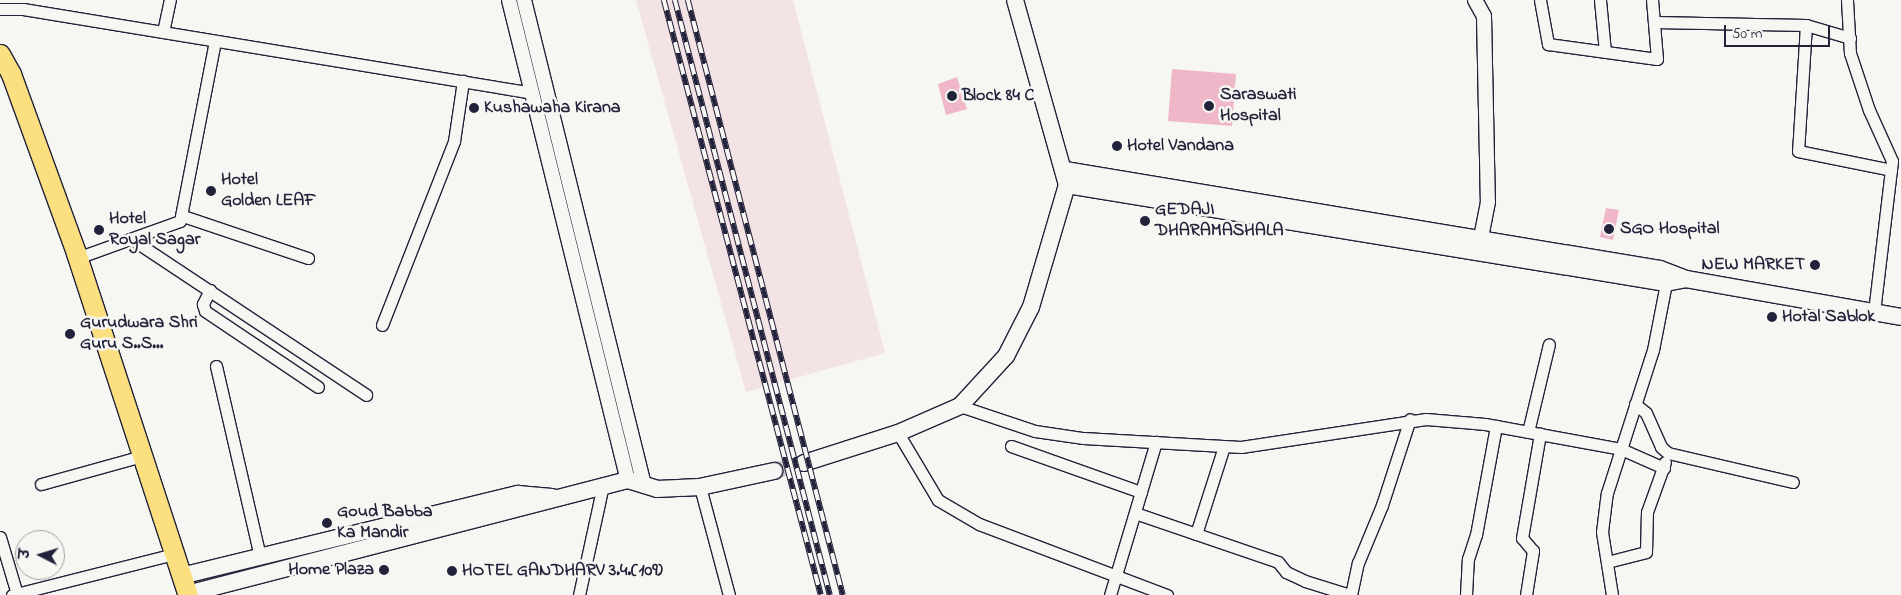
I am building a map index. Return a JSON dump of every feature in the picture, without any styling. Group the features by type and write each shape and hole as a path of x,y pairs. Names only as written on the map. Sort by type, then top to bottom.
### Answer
{"highway":[{"path":"0,54 11,74 77,258 185,588"}],"main road":[{"path":"804,463 898,433 960,406 1006,356 1031,307 1066,178 1015,0"},
{"path":"1066,178 1480,244 1660,269 1686,279 1901,317"},
{"path":"1480,244 1666,283 1686,279"},
{"path":"185,588 530,507 552,497 603,485 636,482 657,489 700,487 774,471"},
{"path":"185,588 260,557 518,494 552,497"}],"street":[{"path":"163,32 170,0"},
{"path":"509,0 636,482"},
{"path":"524,0 636,482"},
{"path":"1475,0 1484,26 1488,202 1480,244"},
{"path":"1540,0 1548,44 1657,59 1652,0"},
{"path":"1600,0 1605,52"},
{"path":"1847,0 1850,53 1869,110 1892,161 1874,312"},
{"path":"0,9 163,32 533,93"},
{"path":"1654,22 1806,25 1850,38"},
{"path":"1806,25 1798,152 1891,170"},
{"path":"77,258 175,226 183,216 215,41"},
{"path":"382,325 454,141 463,82"},
{"path":"183,216 308,258"},
{"path":"133,240 366,395"},
{"path":"1612,595 1602,532 1607,493 1653,350 1666,283"},
{"path":"210,290 203,304 205,311 318,387"},
{"path":"1528,432 1549,344"},
{"path":"216,366 260,557"},
{"path":"1636,404 1646,413 1660,447 1668,453 1793,482"},
{"path":"960,406 1035,431 1083,438 1224,446 1258,445 1410,420 1496,426 1621,449 1664,468"},
{"path":"1135,513 1278,562 1286,572 1305,581 1351,595 1358,563 1410,420"},
{"path":"1466,595 1468,559 1476,535 1496,426"},
{"path":"898,433 938,500 980,524 1115,579 1167,595"},
{"path":"1526,595 1534,550 1522,538 1540,434"},
{"path":"1110,595 1156,442"},
{"path":"1011,446 1141,492"},
{"path":"1196,534 1224,446"},
{"path":"1606,562 1646,552 1647,512 1668,453"},
{"path":"41,484 142,456"},
{"path":"579,595 603,485"},
{"path":"700,487 729,595"},
{"path":"0,537 14,594 174,554"}],"shaded area":[{"path":"636,0 793,0 885,353 746,392"}],"building":[{"path":"1172,69 1236,74 1232,126 1168,121"},
{"name":"Block 84 C","path":"957,77 967,109 946,115 938,84"},
{"path":"1606,208 1619,210 1613,240 1600,237"}],"tunnel":[{"path":"774,471 804,463"}],"railway":[{"path":"664,0 821,595"},
{"path":"675,0 830,595"},
{"path":"688,0 843,595"}],"place":[{"name":"Block 84 C","path":"952,96"},
{"name":"Saraswati Hospital","path":"1209,106"},
{"name":"Kushawaha Kirana","path":"474,108"},
{"name":"Hotel Vandana","path":"1117,146"},
{"name":"Hotel Golden LEAF","path":"211,191"},
{"name":"GEDAJI DHARAMASHALA","path":"1145,221"},
{"name":"SGO Hospital","path":"1609,229"},
{"name":"Hotel Royal Sagar","path":"99,230"},
{"name":"NEW MARKET","path":"1815,265"},
{"name":"Hotal Sablok","path":"1772,317"},
{"name":"Gurudwara Shri Guru S..S...","path":"70,334"},
{"name":"Goud Babba Ka Mandir","path":"327,523"},
{"name":"Home Plaza","path":"384,570"},
{"name":"HOTEL GANDHARV 3.4.(109)","path":"452,571"}]}
